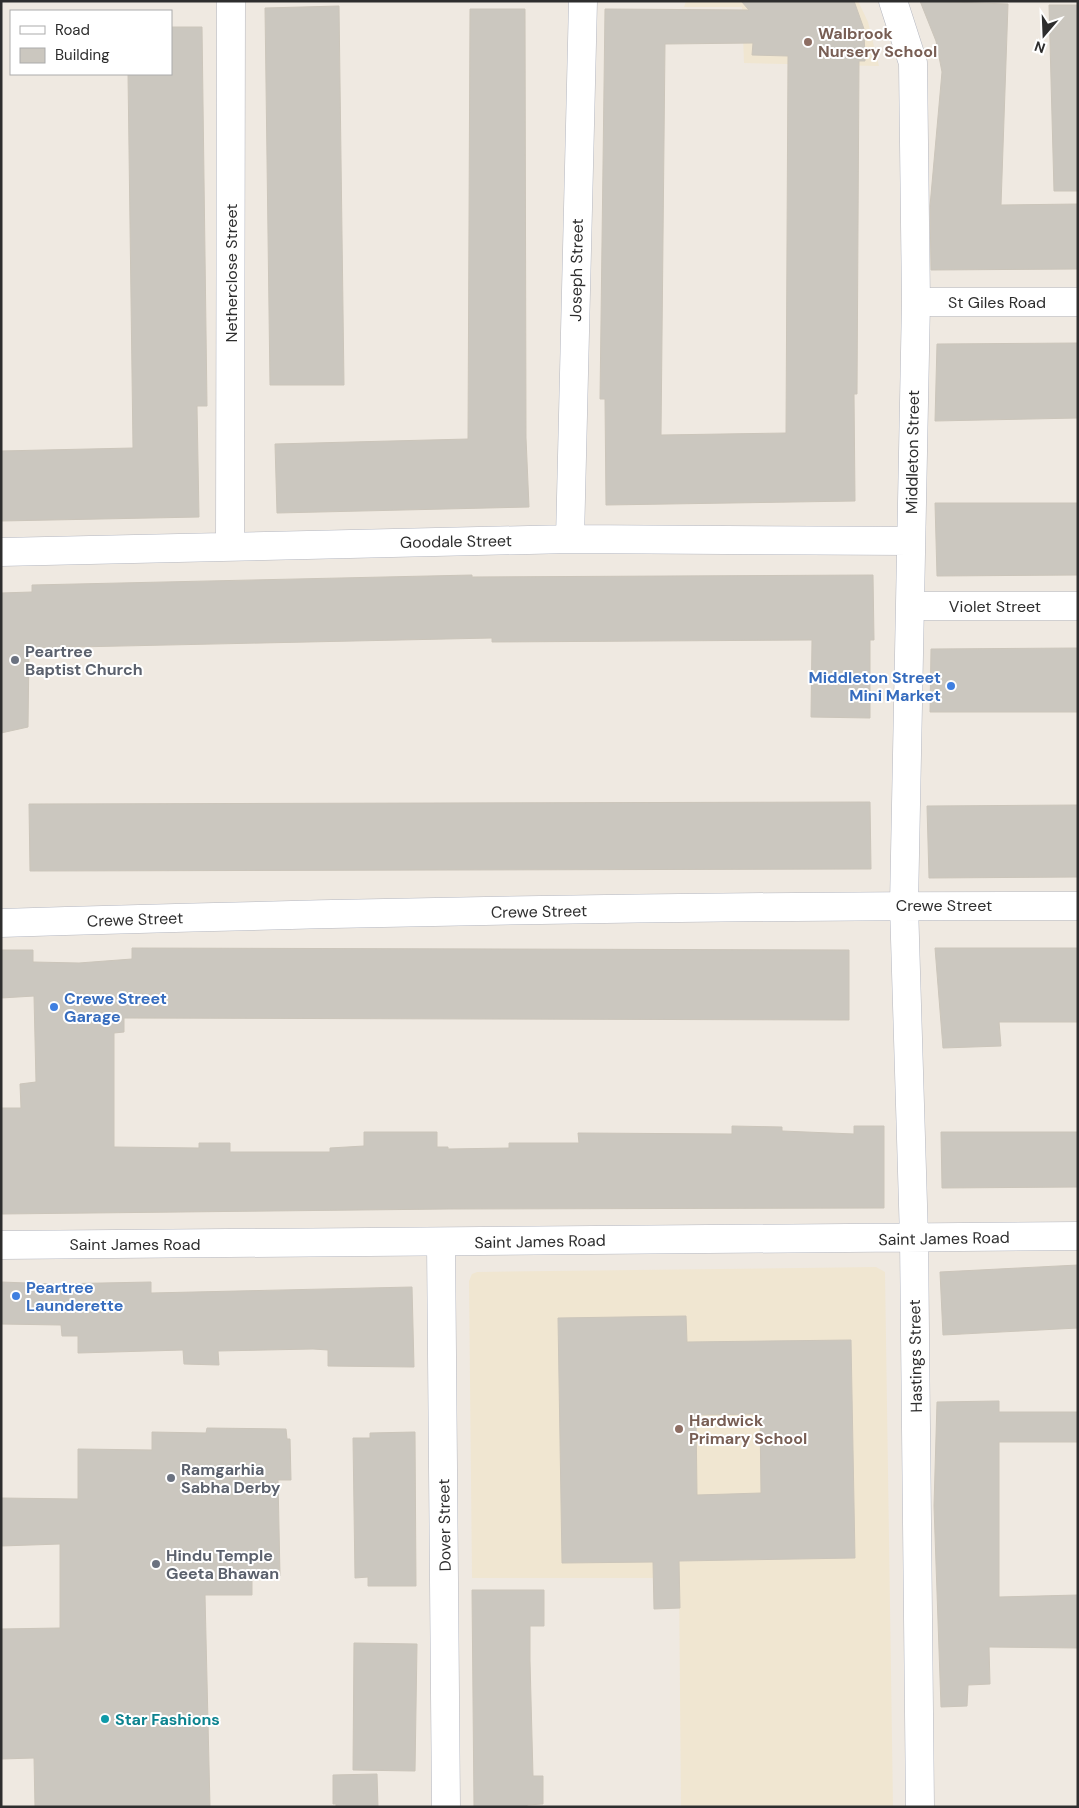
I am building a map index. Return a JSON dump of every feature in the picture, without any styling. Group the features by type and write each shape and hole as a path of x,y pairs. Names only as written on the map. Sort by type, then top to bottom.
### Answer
{"street":[{"name":"Netherclose Street","path":"230,545 231,1"},
{"name":"Joseph Street","path":"570,538 583,1"},
{"name":"Middleton Street","path":"893,1 913,63 916,302 910,541 912,606 904,905"},
{"name":"St Giles Road","path":"916,302 1078,302"},
{"name":"Goodale Street","path":"1,552 570,538 910,541"},
{"name":"Violet Street","path":"912,606 1078,606"},
{"name":"Crewe Street","path":"1,923 263,915 904,905 1078,906"},
{"name":"Hastings Street","path":"904,905 914,1238 920,1807"},
{"name":"Saint James Road","path":"1,1245 1078,1236"},
{"name":"Dover Street","path":"441,1242 446,1807"}],"shaded area":[{"name":"Walbrook Nursery School","path":"686,1 858,1 868,22 879,66 744,63 742,7 684,7"},
{"name":"Hardwick Primary School","path":"876,1267 885,1272 893,1807 681,1807 679,1578 472,1578 469,1281 472,1274 477,1272"}],"building":[{"path":"741,1 854,1 864,29 865,61 859,61 857,394 854,394 855,501 606,505 605,399 600,399 605,9 749,10","holes":["753,43 752,55 788,56 786,433 661,435 665,44"]},
{"path":"920,1 1008,4 1001,205 1078,204 1078,269 931,270 930,206 942,72 936,41"},
{"path":"1049,5 1078,5 1078,191 1054,191"},
{"path":"339,6 344,385 270,385 265,8"},
{"path":"470,9 525,9 526,438 529,507 277,513 275,444 468,439"},
{"path":"172,27 202,27 207,406 197,406 199,517 1,521 1,451 133,448 128,75 172,75"},
{"path":"1078,343 1078,418 935,421 937,344"},
{"path":"935,503 1078,503 1078,575 937,576"},
{"path":"472,575 472,577 873,575 874,640 870,640 870,718 811,717 812,640 492,642 492,638 29,648 28,727 1,733 1,593 32,592 32,585"},
{"path":"1078,648 1078,712 930,712 931,649"},
{"path":"870,802 871,869 30,871 29,804"},
{"path":"1078,805 1078,877 929,878 927,806"},
{"path":"132,948 849,950 849,1020 124,1018 124,1032 114,1033 114,1147 199,1148 199,1143 230,1143 230,1152 330,1152 330,1148 364,1146 364,1132 437,1132 437,1147 448,1147 448,1149 509,1148 509,1143 579,1143 578,1133 732,1134 732,1126 782,1127 782,1131 854,1134 854,1126 884,1126 884,1208 448,1209 1,1214 1,1108 21,1108 20,1084 36,1082 34,996 1,998 1,950 33,950 33,962 79,963 132,959"},
{"path":"935,948 1078,948 1078,1022 999,1022 1001,1046 943,1048"},
{"path":"941,1132 1078,1132 1078,1187 942,1188"},
{"path":"1078,1265 1078,1328 943,1335 940,1272"},
{"path":"1,1282 53,1284 151,1282 151,1293 412,1287 414,1367 328,1366 328,1350 313,1349 218,1351 219,1365 184,1364 183,1350 78,1353 78,1336 62,1336 61,1325 1,1324"},
{"path":"686,1316 687,1342 851,1340 855,1558 679,1561 680,1608 654,1609 653,1562 562,1563 558,1318","holes":["760,1414 761,1493 697,1495 696,1415"]},
{"path":"999,1401 999,1412 1078,1412 1078,1442 999,1442 999,1597 1078,1595 1078,1648 989,1647 990,1684 968,1685 967,1706 941,1707 934,1506 937,1402"},
{"path":"207,1428 286,1429 287,1439 290,1439 291,1480 278,1480 280,1576 252,1576 252,1595 205,1595 210,1807 35,1807 34,1758 1,1759 1,1629 60,1628 60,1544 1,1546 1,1498 78,1499 78,1449 152,1450 152,1432 206,1433"},
{"path":"415,1432 416,1586 368,1586 368,1577 355,1578 353,1438 370,1438 370,1433"},
{"path":"472,1590 544,1590 544,1626 530,1626 533,1776 543,1776 543,1804 527,1805 527,1807 474,1807"},
{"path":"354,1643 417,1644 415,1771 353,1770"},
{"path":"377,1774 378,1807 336,1807 336,1804 333,1804 333,1775"}],"place":[{"name":"Walbrook Nursery School","path":"808,42"},
{"name":"Peartree Baptist Church","path":"15,660"},
{"name":"Middleton Street Mini Market","path":"951,686"},
{"name":"Crewe Street Garage","path":"54,1007"},
{"name":"Peartree Launderette","path":"16,1296"},
{"name":"Hardwick Primary School","path":"679,1429"},
{"name":"Ramgarhia Sabha Derby","path":"171,1478"},
{"name":"Hindu Temple Geeta Bhawan","path":"156,1564"},
{"name":"Star Fashions","path":"105,1719"}]}
